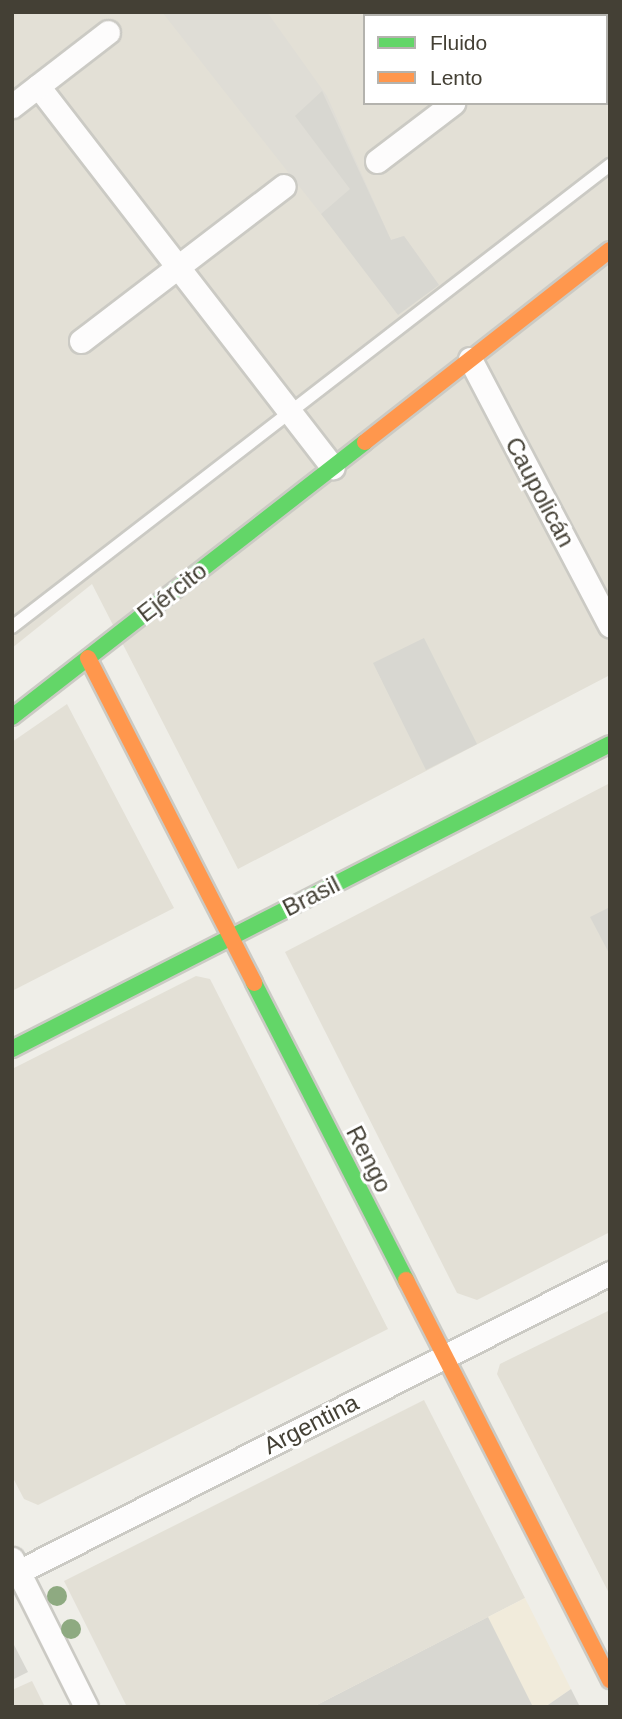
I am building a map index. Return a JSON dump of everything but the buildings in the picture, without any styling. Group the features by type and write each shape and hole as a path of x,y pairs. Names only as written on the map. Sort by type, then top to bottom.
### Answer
{"main road":[{"name":"Ejército","path":"12,717 610,250"},
{"name":"Rengo","path":"88,658 610,1680"},
{"name":"Brasil","path":"12,1049 610,744"}],"street":[{"path":"12,106 108,32"},
{"path":"38,86 333,467"},
{"path":"377,162 450,105"},
{"path":"81,341 284,186"},
{"name":"Caupolicán","path":"470,359 607,613"},
{"name":"Argentina","path":"14,1569 610,1273"},
{"path":"14,1569 86,1707"}],"lane":[{"path":"12,627 610,165"}],"shaded area":[{"path":"12,12 610,12 610,675 238,869 92,584 12,648"},
{"path":"162,12 267,12 327,96 391,240 404,236 439,285 431,290 321,214"},
{"path":"67,704 174,908 12,991 12,742"},
{"path":"610,783 610,1232 477,1300 457,1293 285,952"},
{"path":"196,976 210,979 388,1329 38,1505 24,1499 12,1476 12,1069"},
{"path":"610,1310 610,1595 497,1374 500,1364"},
{"path":"424,1400 525,1598 313,1707 127,1707 64,1581"},
{"path":"525,1598 571,1689 545,1707 313,1707"},
{"path":"32,1681 45,1707 12,1707 12,1690"}],"traffic: fast":[{"path":"12,717 365,442"},
{"path":"12,1049 610,744"},
{"path":"254,983 406,1280"}],"traffic: slow":[{"path":"365,442 610,250"},
{"path":"88,658 254,983"},
{"path":"406,1280 610,1680"}]}
